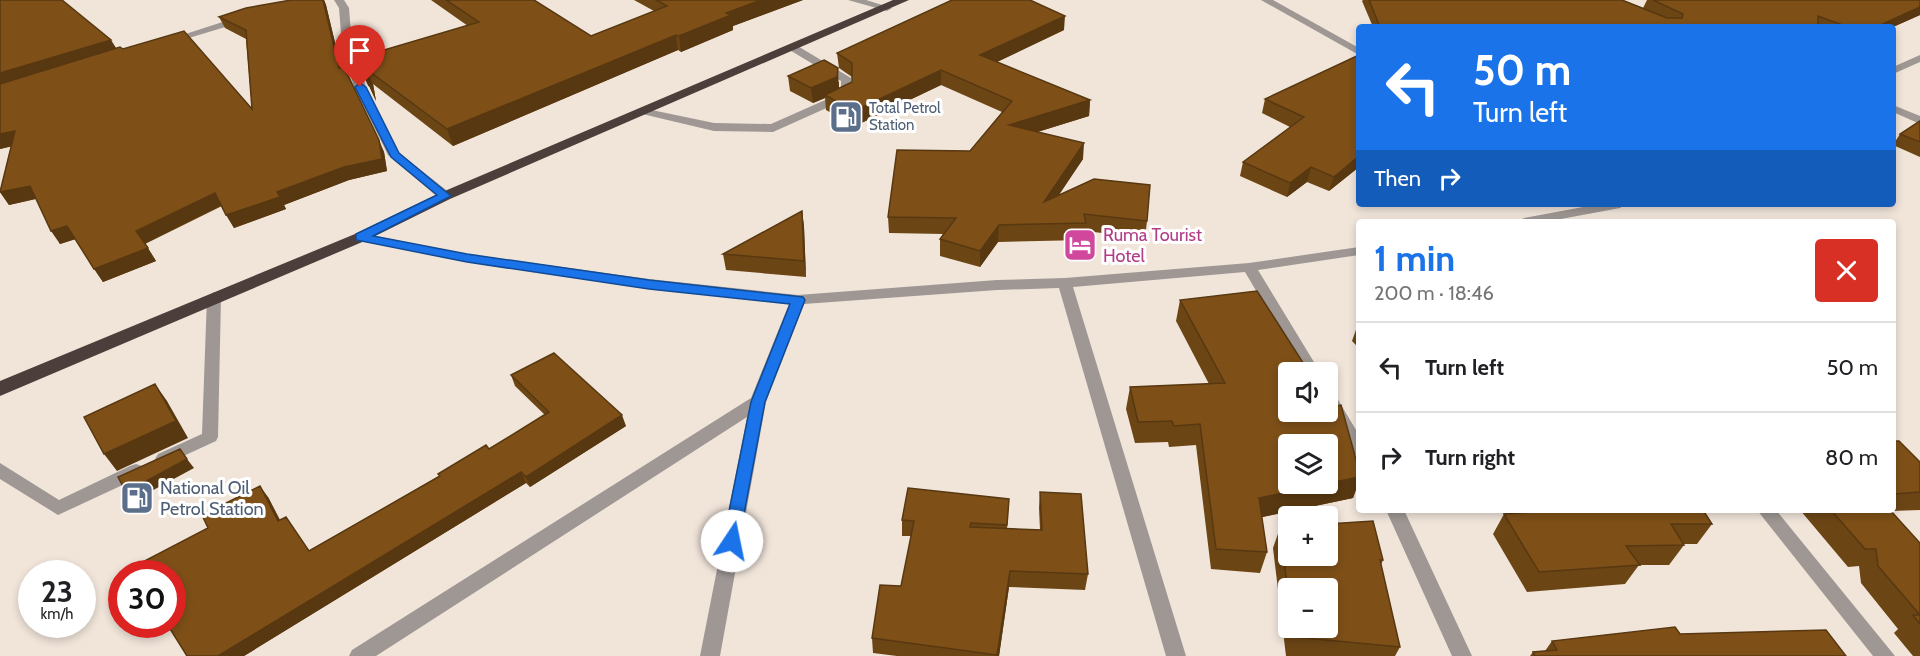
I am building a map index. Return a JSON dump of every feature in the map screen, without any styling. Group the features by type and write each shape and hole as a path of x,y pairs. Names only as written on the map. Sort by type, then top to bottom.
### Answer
{"highway":[{"path":"0,389 361,237 445,196 903,0"}],"street":[{"path":"339,0 344,8 347,46 360,87 394,154 445,196"},
{"path":"853,0 887,8"},
{"path":"1266,0 1356,50"},
{"path":"156,45 256,14"},
{"path":"642,111 714,127 773,128 847,95 847,80 792,47"},
{"path":"1896,70 1920,58"},
{"path":"1896,109 1920,120"},
{"path":"1540,219 1604,207"},
{"path":"361,237 467,258 649,284 798,300 997,285 1065,283 1249,267 1356,251"},
{"path":"1249,267 1306,362"},
{"path":"1065,283 1176,656"},
{"path":"0,470 58,508 210,437 214,297"},
{"path":"710,656 758,402 798,300"},
{"path":"359,656 758,402"},
{"path":"1338,414 1356,444"},
{"path":"1396,513 1462,656"},
{"path":"1768,513 1886,656"}],"building":[{"path":"0,0 62,0 111,40 0,73"},
{"path":"291,0 323,0 339,68 344,67 379,140 382,159 344,167 277,192 280,197 226,215 215,193 136,231 148,248 94,269 67,226 51,231 30,186 0,192 15,131 0,134 0,84 120,47 123,49 184,31 252,109 246,30 219,17 246,8"},
{"path":"446,0 534,0 591,36 667,6 656,0 761,0 726,13 731,15 679,36 676,35 447,129 366,69 369,86 357,58 479,22"},
{"path":"952,0 1030,0 1065,16 980,55 1090,100 1009,125 1084,143 1044,202 1094,179 1150,185 1147,221 1084,214 1086,223 999,225 980,251 940,239 956,218 888,217 897,150 970,151 1012,101 941,70 854,111 825,95 852,82 852,63 837,53"},
{"path":"1369,0 1622,0 1667,18 1682,18 1683,14 1653,0 1920,0 1920,7 1883,24 1840,24 1818,16 1818,24 1379,24"},
{"path":"1356,56 1356,159 1334,177 1311,167 1290,183 1243,162 1304,117 1265,99"},
{"path":"824,60 838,68 837,77 811,88 788,76"},
{"path":"1920,121 1920,142 1900,134"},
{"path":"802,211 804,261 723,254"},
{"path":"1257,291 1303,362 1278,362 1278,422 1338,422 1338,406 1341,405 1356,459 1356,478 1338,481 1338,434 1278,434 1278,494 1259,498 1267,552 1216,549 1200,424 1174,426 1172,421 1138,422 1130,387 1225,383 1180,300"},
{"path":"554,353 622,415 526,477 521,472 218,656 187,656 176,638 186,638 186,560 146,560 208,528 202,515 260,486 278,521 286,517 309,551 440,476 438,474 486,445 489,449 549,412 511,375"},
{"path":"155,384 176,421 104,454 84,417"},
{"path":"1896,441 1899,441 1920,462 1920,492 1896,494"},
{"path":"180,449 187,459 126,492 118,477"},
{"path":"908,488 1009,499 1007,525 971,523 970,527 1042,530 1040,492 1081,494 1088,574 1010,571 997,655 872,638 880,585 901,586 914,521 902,520"},
{"path":"1705,513 1712,524 1671,524 1684,545 1626,546 1640,565 1539,572 1504,514"},
{"path":"1834,513 1893,513 1920,543 1920,615 1878,566 1876,549 1865,549"},
{"path":"1373,521 1400,647 1305,638 1338,638 1338,578 1286,578 1285,566 1338,566 1338,523"},
{"path":"1913,615 1920,615 1920,624"},
{"path":"1675,627 1680,634 1826,630 1846,656 1535,656 1533,652 1557,650 1552,641"}],"place":[{"name":"Total Petrol Station","path":"846,117"},
{"name":"Ruma Tourist Hotel","path":"1080,245"},
{"name":"National Oil Petrol Station","path":"137,498"}],"route":[{"path":"360,87 394,154 445,196 361,237 467,258 649,284 798,300 758,402 732,541"}]}
